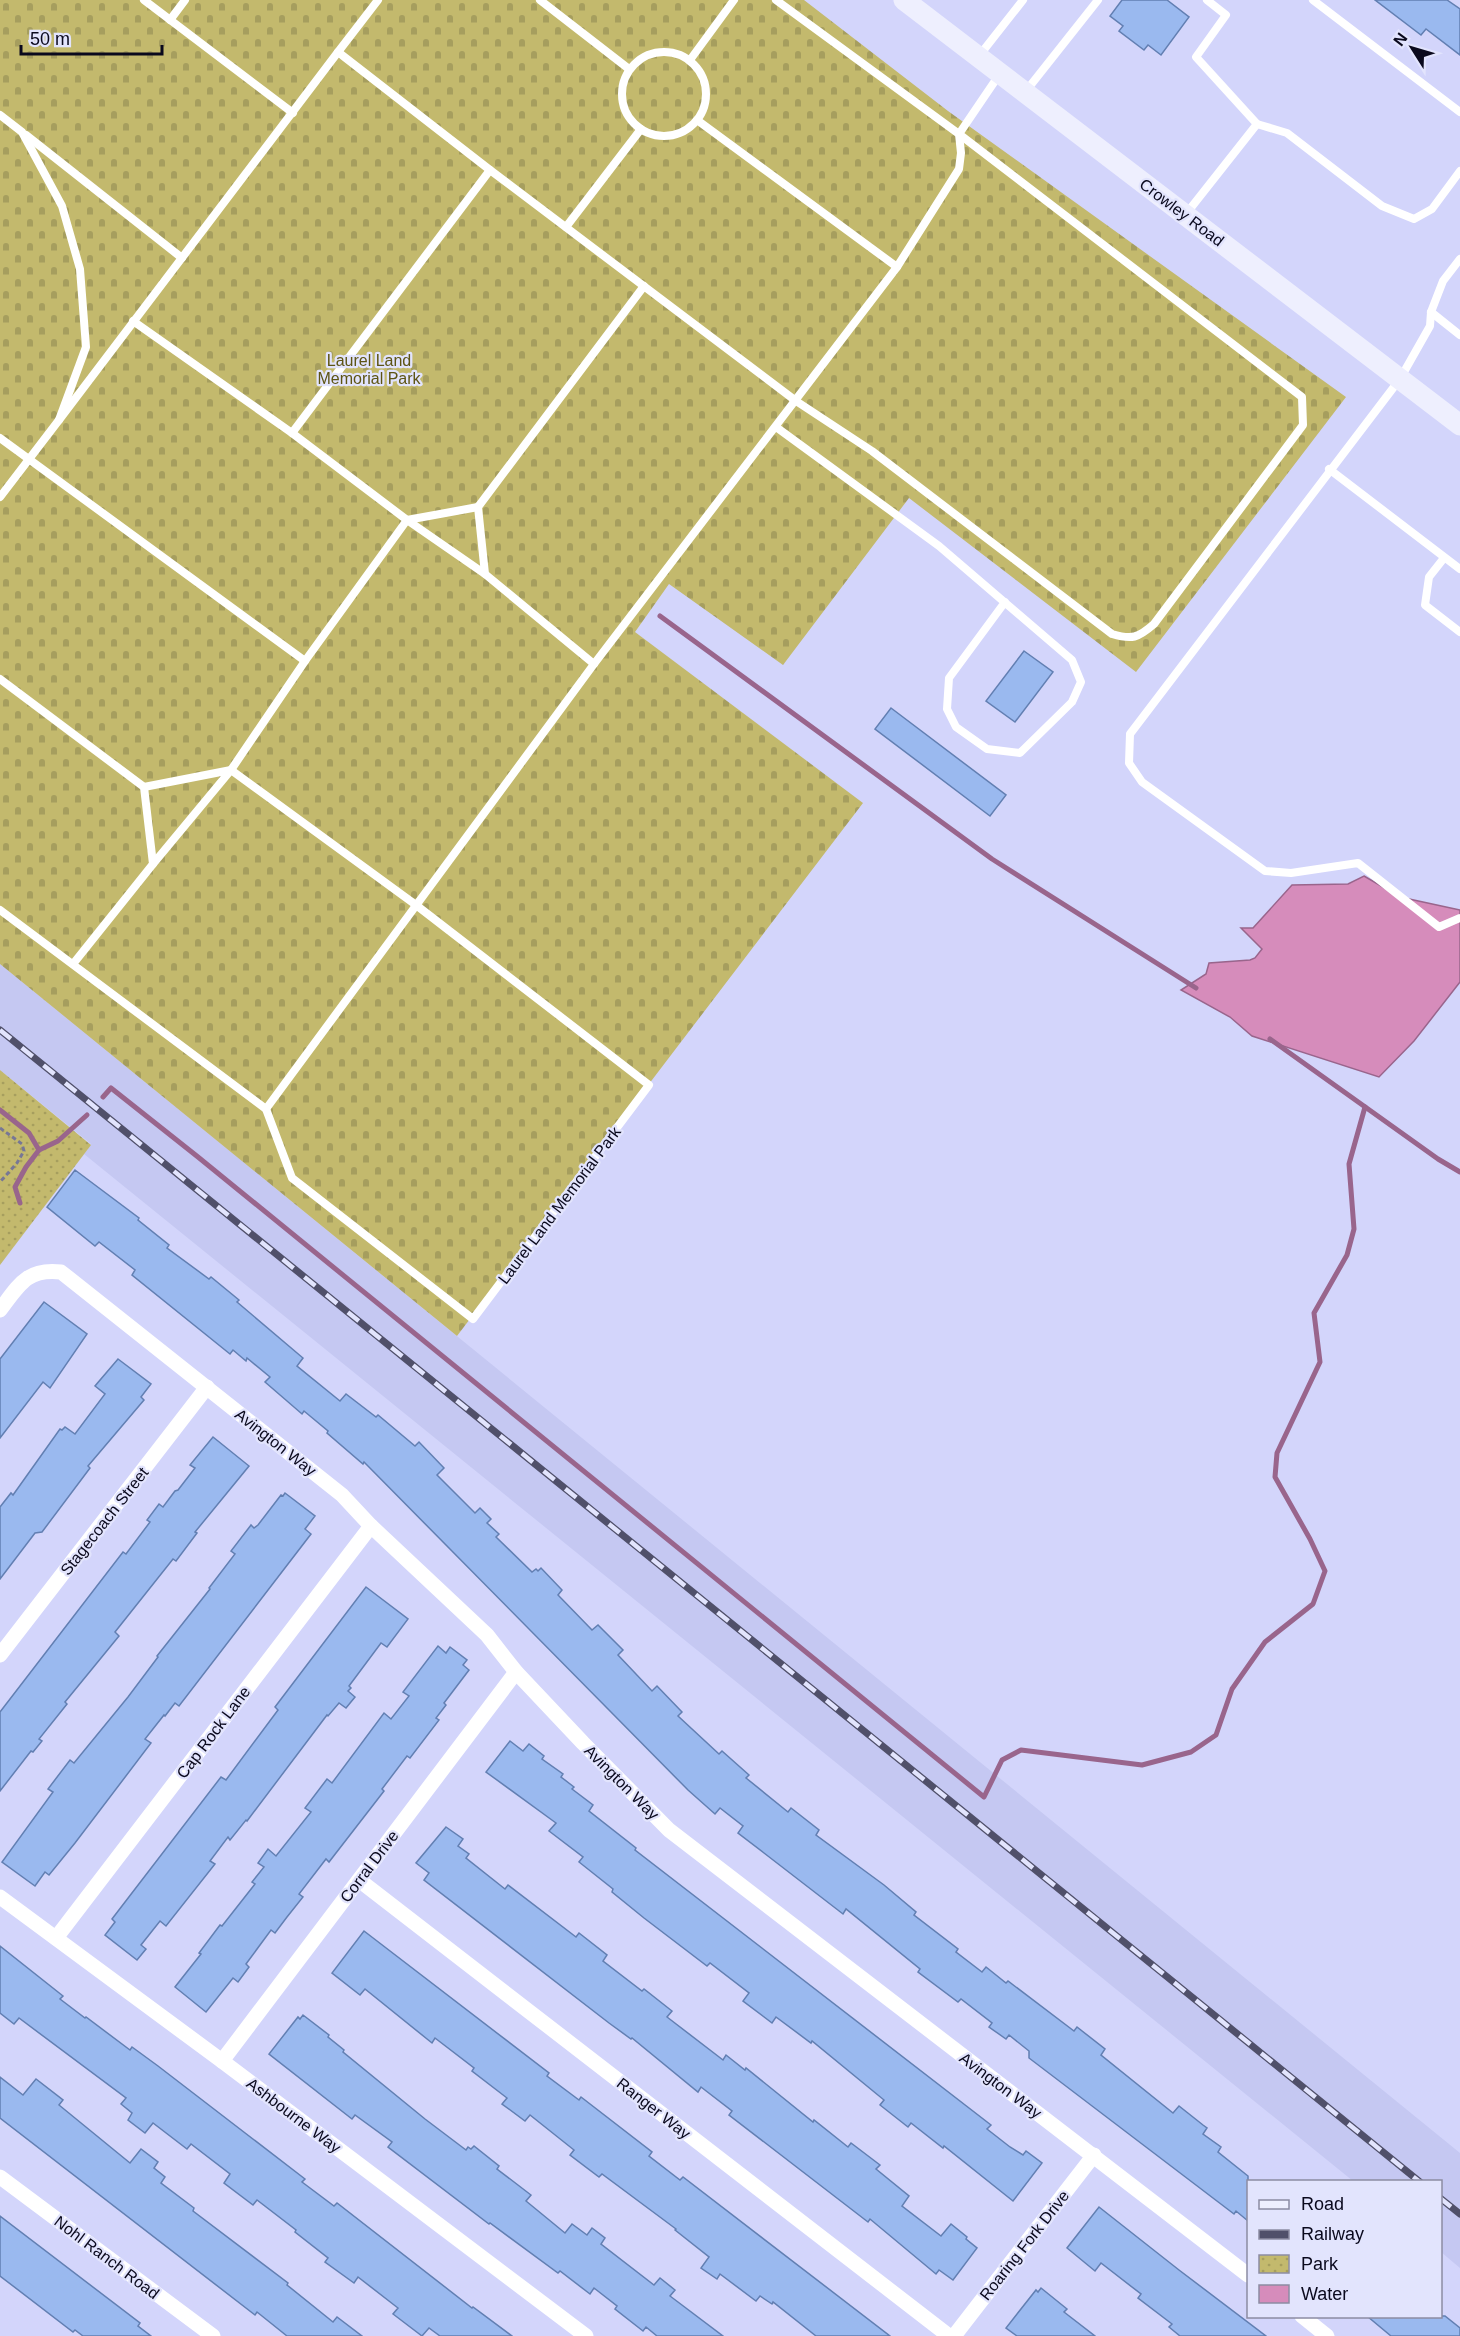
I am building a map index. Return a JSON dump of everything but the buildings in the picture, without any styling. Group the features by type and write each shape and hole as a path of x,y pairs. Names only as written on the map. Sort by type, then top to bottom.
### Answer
{"main road":[{"name":"Crowley Road","path":"904,0 1460,425"}],"street":[{"name":"Avington Way","path":"0,1310 24,1279 47,1270 62,1272 342,1495 371,1526 487,1635 516,1672 669,1830 1247,2274"},
{"name":"Stagecoach Street","path":"0,1655 207,1387"},
{"name":"Cap Rock Lane","path":"56,1938 371,1526"},
{"name":"Corral Drive","path":"222,2061 516,1672"},
{"name":"Ranger Way","path":"359,1880 949,2336"},
{"name":"Ashbourne Way","path":"0,1897 222,2061 586,2336"},
{"name":"Roaring Fork Drive","path":"954,2336 1094,2155"},
{"name":"Nohl Ranch Road","path":"0,2177 213,2336"},
{"path":"1304,2318 1327,2336"}],"lane":[{"path":"144,0 293,113"},
{"path":"170,20 185,0"},
{"path":"0,497 378,0"},
{"path":"540,0 630,69"},
{"path":"690,60 734,0"},
{"path":"338,52 796,401 872,452 1112,634 1124,638 1140,636 1154,624 1303,424 1302,397 959,134 776,0"},
{"path":"978,57 1023,0"},
{"path":"1025,93 1098,0"},
{"path":"1207,0 1226,15 1196,57 1257,124 1287,133 1382,206 1414,219 1432,209 1460,171"},
{"path":"1313,0 1460,112"},
{"path":"665,51 690,60 699,70 705,88 703,108 697,120 677,134 665,136 641,129 631,120 624,108 623,81 630,69 639,59 651,53 665,51"},
{"path":"0,910 266,1109 594,664 897,267 960,169 959,134 1000,74"},
{"path":"0,115 182,258"},
{"path":"697,120 897,267"},
{"path":"1185,215 1257,124"},
{"path":"566,227 641,129"},
{"path":"22,132 62,206 80,269 86,347 59,420"},
{"path":"292,433 490,170"},
{"path":"1460,259 1443,281 1431,312 1430,326 1400,379 1329,469 1130,734 1129,763 1142,782 1265,871 1291,873 1358,863 1439,927 1460,918"},
{"path":"73,964 231,770 305,661 407,520 478,507 644,286"},
{"path":"1431,312 1460,335"},
{"path":"133,321 292,433 407,520 485,574 594,664"},
{"path":"776,427 939,546 1072,660 1081,682 1072,702 1020,753 987,750 956,727 947,709 949,678 1005,603"},
{"path":"0,438 305,661"},
{"path":"1329,469 1460,569"},
{"path":"478,507 485,574"},
{"path":"1444,558 1429,577 1425,604 1460,632"},
{"path":"0,680 144,787 153,864"},
{"path":"144,787 231,770"},
{"name":"Laurel Land Memorial Park","path":"231,770 416,905 649,1085 473,1319 292,1178 266,1109"}],"path":[{"path":"0,1128 22,1144 24,1151 17,1163 0,1182"}],"shaded area":[{"path":"0,964 1460,2153 1460,2268 1442,2253 1442,2180 1352,2180 84,1154 91,1144 0,1070"}],"green space":[{"name":"Laurel Land Memorial Park","path":"0,0 804,0 948,111 1346,397 1136,672 909,498 783,665 669,584 635,632 863,803 457,1336 0,964"},
{"path":"0,1070 91,1145 0,1265"}],"water":[{"path":"1364,876 1400,897 1460,910 1460,982 1414,1041 1379,1077 1252,1036 1230,1017 1181,990 1206,974 1209,963 1255,958 1262,949 1241,928 1253,928 1292,885 1348,884"}],"waterway":[{"path":"660,616 992,859 1196,988"},
{"path":"1270,1039 1438,1159 1460,1172"},
{"path":"103,1097 111,1088 198,1157 984,1797 1002,1760 1021,1750 1142,1765 1191,1752 1216,1735 1232,1689 1265,1642 1313,1604 1325,1571 1275,1477 1277,1453 1320,1362 1314,1313 1347,1255 1354,1229 1349,1164 1365,1107"},
{"path":"0,1110 29,1133 39,1150"},
{"path":"20,1203 15,1187 26,1167 39,1150 58,1141 87,1115"}],"railway":[{"path":"0,1030 1418,2180"},
{"path":"1442,2200 1460,2214"}]}
